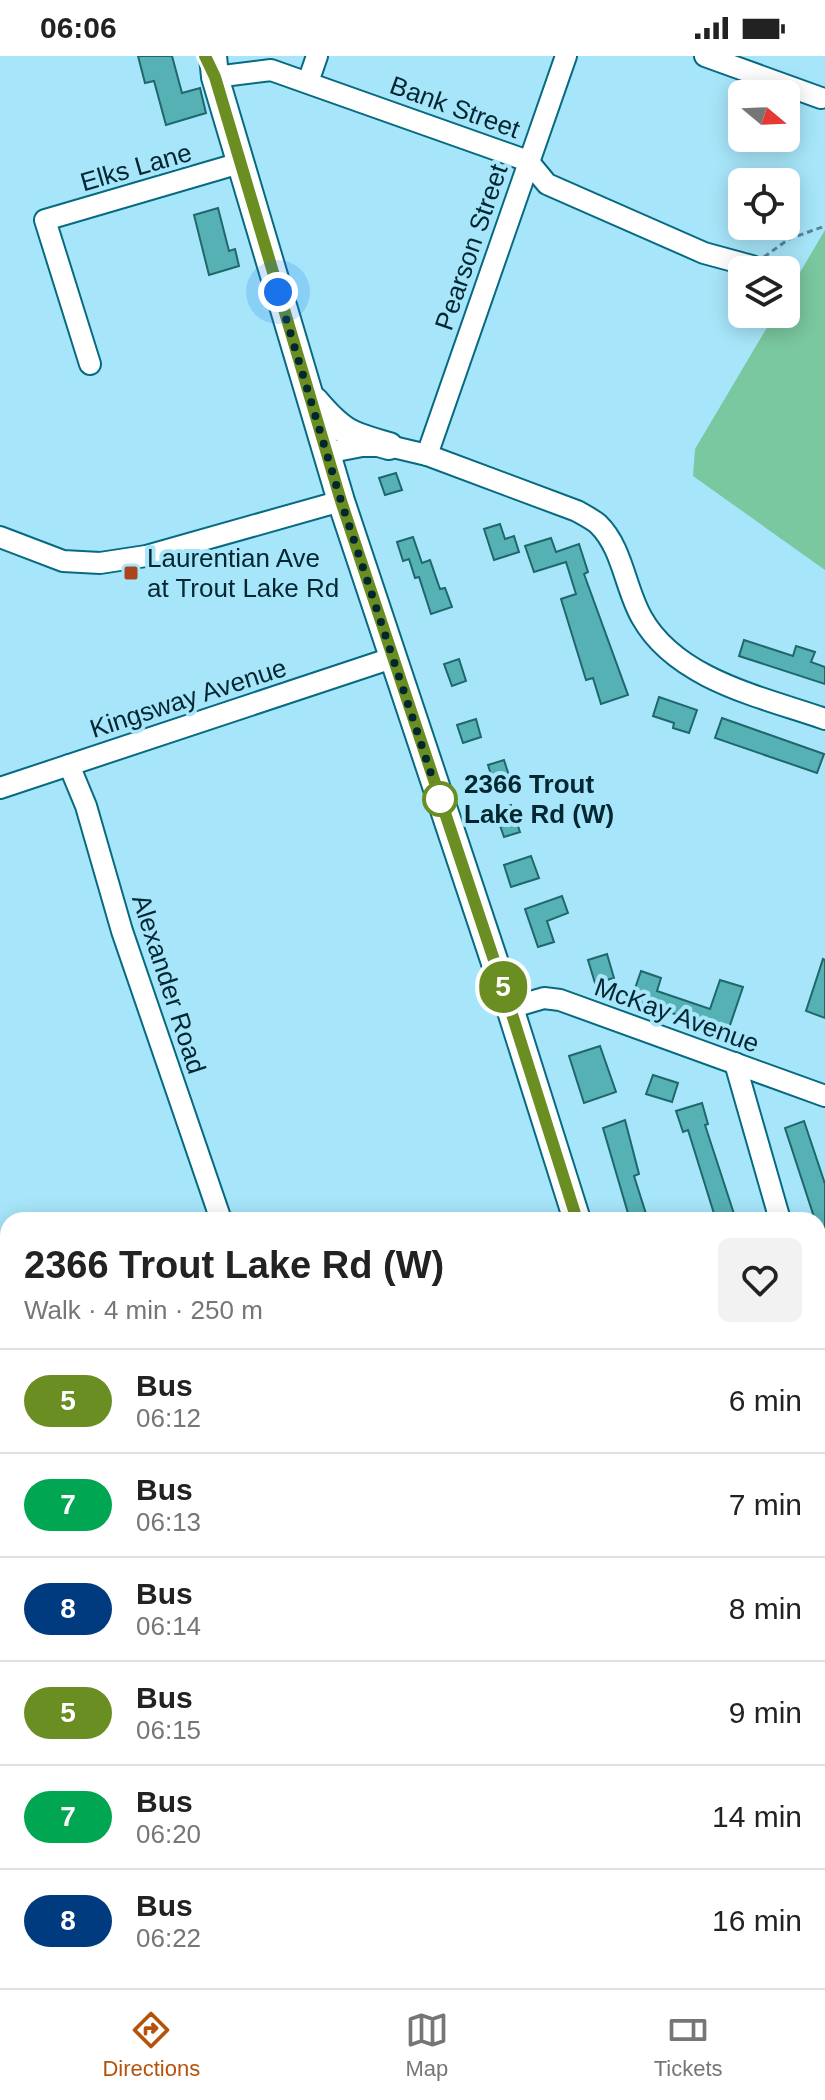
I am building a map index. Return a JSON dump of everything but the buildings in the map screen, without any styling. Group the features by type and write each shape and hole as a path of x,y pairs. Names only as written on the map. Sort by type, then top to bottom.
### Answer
{"main road":[{"path":"211,63 341,501 574,1212"},
{"path":"308,392 335,425 351,435 389,446"}],"street":[{"path":"308,82 317,56"},
{"name":"Pearson Street","path":"427,455 566,56"},
{"path":"705,56 821,98"},
{"name":"Bank Street","path":"211,63 271,70 528,161 547,184 704,253 728,260"},
{"name":"Elks Lane","path":"90,364 45,220 240,163"},
{"path":"326,453 362,446 389,446 427,455 577,511 598,524 610,540 641,616 657,642 683,663 739,689 825,719"},
{"path":"0,537 63,561 100,563 146,556 341,501"},
{"name":"Kingsway Avenue","path":"0,788 392,658"},
{"name":"Alexander Road","path":"69,765 86,806 122,931 218,1212"},
{"name":"McKay Avenue","path":"510,1008 544,998 560,1000 825,1096"},
{"path":"735,1063 778,1212"}],"path":[{"path":"766,256 789,239 825,226"}],"green space":[{"path":"825,230 825,570 693,476 695,449 767,328 800,328 800,272"}],"bus line":[{"name":"5","path":"205,56 215,77 341,501 575,1212"}],"place":[{"name":"Laurentian Ave at Trout Lake Rd","path":"131,573"},
{"name":"2366 Trout Lake Rd (W)","path":"440,799"}],"route":[{"path":"278,292 341,501 441,804 440,799"}]}
